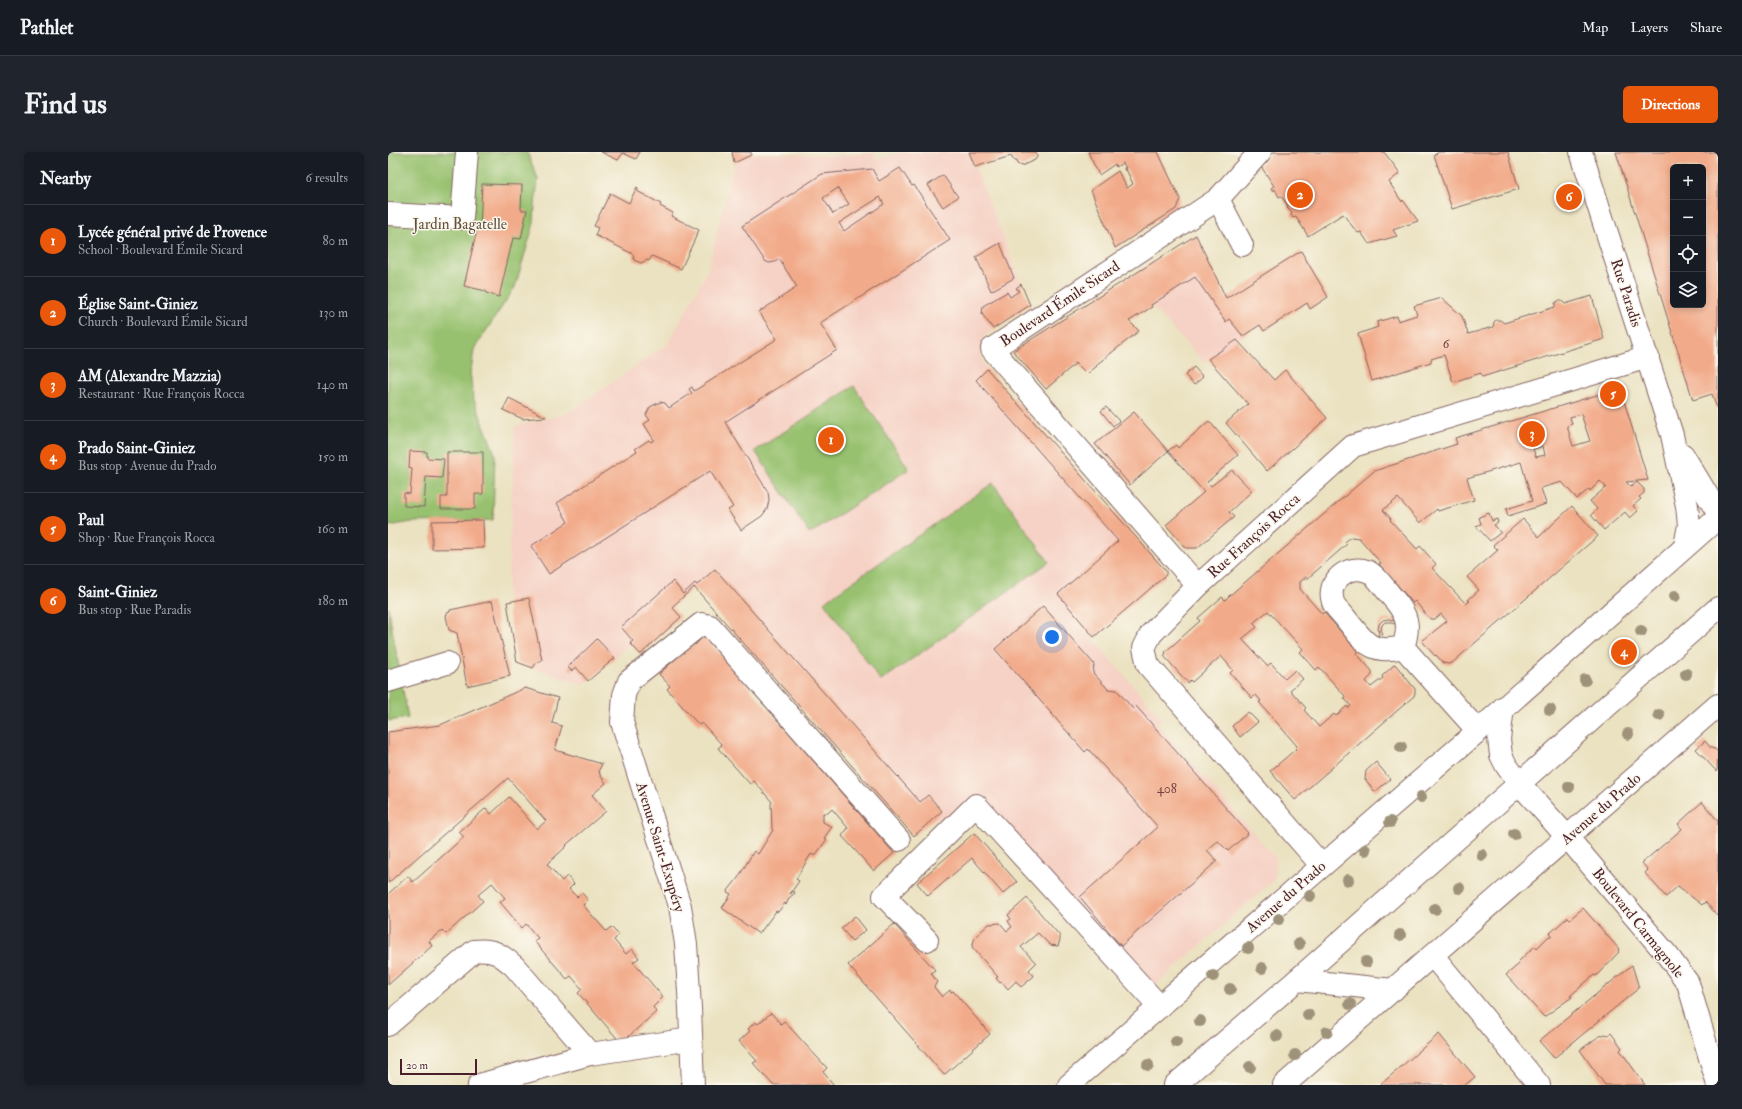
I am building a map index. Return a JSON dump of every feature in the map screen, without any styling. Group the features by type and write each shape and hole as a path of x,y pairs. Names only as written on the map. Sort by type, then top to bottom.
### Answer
{"street":[{"path":"388,214 462,218 467,152"},
{"name":"Boulevard Émile Sicard","path":"1198,586 992,349 1218,199 1260,152"},
{"name":"Rue Paradis","path":"1581,152 1633,318 1648,357 1672,434 1687,506 1689,525 1686,546"},
{"path":"1218,199 1242,244"},
{"name":"Rue François Rocca","path":"1322,866 1148,665 1144,648 1151,634 1198,586 1353,446 1648,357"},
{"name":"Rue Paradis","path":"1672,434 1702,488 1718,513"},
{"name":"Avenue du Prado","path":"1069,1085 1478,731 1718,518"},
{"path":"1175,1085 1297,980 1518,783 1718,608"},
{"name":"Avenue Saint-Exupéry","path":"692,1085 686,951 680,906 622,722 624,695 629,681 701,624 710,626 899,840"},
{"path":"1403,647 1478,731"},
{"path":"388,681 447,663"},
{"name":"Avenue du Prado","path":"1284,1085 1718,706"},
{"path":"1503,708 1499,728 1501,755 1518,783"},
{"name":"Boulevard Carmagnole","path":"1518,783 1568,838 1668,956 1688,983 1718,1085"},
{"path":"927,940 884,896 976,805 1160,1006"},
{"path":"388,1026 474,951 487,950 502,956 514,966 590,1054"},
{"path":"1433,956 1539,1085"},
{"path":"1297,980 1394,990"},
{"path":"479,1085 590,1054 691,1040"}],"shaded area":[{"path":"899,152 969,152 1030,305 984,336 981,349 982,363 1166,571 1166,575 1093,639 1162,719 1158,724 1276,859 1274,880 1141,998 975,807 947,832 715,569 583,685 517,662 507,602 515,426 567,414 668,344 708,270 734,163 751,155 766,153 831,156 874,153 875,160"},
{"path":"1196,235 1226,298 1225,302 1251,331 1204,362 1126,279"}],"green space":[{"name":"Jardin Bagatelle","path":"388,152 527,152 538,179 534,223 515,287 474,349 470,372 473,397 495,454 493,520 412,522 388,526"},
{"path":"854,386 909,469 810,534 755,451"},
{"path":"993,483 1049,562 881,681 824,602"},
{"path":"388,607 408,718 388,721"}],"building":[{"path":"601,152 640,152 636,159 623,153 618,160"},
{"path":"732,152 751,152 751,155 734,163"},
{"path":"969,152 1036,152 1037,157 1035,160 1021,166 1014,161 1011,156 975,167"},
{"path":"1088,152 1158,152 1180,199 1176,209 1115,248 1091,190 1118,171 1127,188 1133,184 1126,169 1125,171 1124,168 1126,168 1123,163 1116,167 1115,164 1099,175"},
{"path":"1273,152 1384,152 1400,173 1389,182 1402,202 1403,200 1418,221 1393,230 1397,236 1369,244 1361,232 1358,233 1356,231 1343,214 1308,236 1296,217 1293,218 1291,215 1292,213 1287,208 1288,206 1281,196 1279,197 1275,189 1273,191 1271,188 1274,186 1262,168 1259,167"},
{"path":"1439,152 1508,152 1519,189 1452,209 1434,155"},
{"path":"1616,152 1718,152 1718,411 1712,394 1693,400"},
{"path":"900,168 912,186 914,185 950,240 820,323 837,350 725,422 768,492 769,500 767,509 762,516 741,530 728,510 733,507 710,471 549,574 531,546 568,522 557,503 637,451 635,449 649,440 651,442 654,440 644,424 650,420 646,415 650,407 660,402 665,403 669,408 692,393 689,389 692,387 694,391 777,339 759,312 797,287 779,259 775,262 769,263 765,261 742,226 822,174 872,169 879,181","holes":["838,188 849,204 833,214 823,198","880,197 884,204 844,231 839,223"]},
{"path":"943,175 958,197 943,207 928,185"},
{"path":"482,184 522,185 521,210 527,210 521,239 513,238 499,297 486,293 486,291 464,286 477,229 480,229"},
{"path":"637,187 637,191 661,204 660,206 673,213 671,216 699,230 681,269 652,256 649,261 647,260 641,263 634,260 633,254 595,235 598,228 594,226 610,193 629,203"},
{"path":"1196,235 1226,298 1301,251 1328,297 1310,309 1307,303 1264,331 1260,325 1243,336 1229,319 1226,322 1195,277 1129,321 1139,331 1096,365 1097,366 1087,374 1076,363 1046,389 1013,351"},
{"path":"1000,243 1014,278 991,291 976,257"},
{"path":"1021,284 1030,305 993,329 982,314 983,306 1007,292 1010,297 1019,291 1016,288"},
{"path":"1592,296 1604,339 1482,377 1481,373 1453,382 1444,355 1431,359 1431,362 1372,381 1358,334 1378,327 1377,322 1397,316 1398,321 1417,315 1414,306 1442,298 1462,316 1468,334 1493,327 1496,320 1500,320 1504,323 1555,307 1555,303 1558,301 1562,301 1565,304"},
{"path":"1237,340 1274,380 1285,370 1327,418 1267,471 1226,423 1248,404 1208,359"},
{"path":"1194,367 1203,377 1194,385 1185,375"},
{"path":"987,369 1166,571 1166,575 1094,637 1058,594 1118,541 976,380"},
{"path":"1620,388 1648,480 1626,482 1631,487 1637,482 1644,489 1644,493 1639,497 1641,499 1633,506 1638,511 1630,518 1625,512 1604,530 1591,515 1597,509 1590,501 1606,487 1600,481 1590,491 1589,489 1577,499 1562,482 1541,488 1546,504 1508,516 1506,509 1532,501 1521,462 1467,478 1474,500 1438,511 1437,509 1420,523 1398,498 1383,510 1391,519 1390,520 1417,549 1420,546 1436,564 1432,568 1466,604 1470,601 1468,600 1479,590 1467,577 1498,550 1493,545 1523,519 1539,537 1572,506 1598,536 1452,663 1443,663 1422,641 1447,621 1441,614 1435,619 1430,619 1415,601 1413,603 1379,564 1381,563 1359,538 1351,537 1345,542 1347,544 1307,579 1306,577 1300,582 1300,589 1322,614 1324,612 1372,671 1372,675 1366,681 1371,687 1383,678 1382,676 1395,664 1415,689 1415,693 1414,696 1295,800 1270,771 1296,749 1295,748 1297,746 1259,702 1261,701 1256,695 1252,698 1230,673 1233,670 1221,656 1192,682 1190,680 1188,683 1164,656 1166,653 1165,652 1200,621 1198,618 1222,597 1225,600 1374,471 1457,444 1455,438","holes":["1581,414 1590,441 1573,446 1567,426 1572,424 1570,417","1543,446 1545,455 1536,457 1533,449","1268,611 1303,649 1300,652 1316,670 1319,667 1345,696 1344,698 1351,706 1348,708 1347,706 1336,716 1334,714 1319,727 1304,710 1306,708 1290,690 1303,679 1295,670 1285,679 1271,663 1267,666 1242,639 1257,627 1253,623"]},
{"path":"509,398 546,417 523,419 503,410"},
{"path":"1106,407 1119,421 1113,426 1101,411"},
{"path":"1134,412 1168,451 1130,485 1095,444"},
{"path":"1209,421 1238,455 1207,482 1211,486 1232,470 1252,491 1229,512 1234,517 1197,548 1186,548 1166,525 1204,492 1168,451 1176,445 1178,448"},
{"path":"410,451 427,452 427,458 444,459 442,478 426,477 424,507 404,506 404,493 410,494 412,469 409,468"},
{"path":"447,452 483,452 483,494 475,494 475,509 441,509 441,497 447,497"},
{"path":"1489,513 1492,521 1497,519 1498,523 1494,525 1501,532 1490,541 1476,526 1481,524 1479,517"},
{"path":"483,520 484,548 432,549 432,521"},
{"path":"715,569 920,802 928,795 942,811 914,836 694,587 672,607 681,617 641,654 630,643 633,641 621,627 673,581 683,594 695,583 697,585"},
{"path":"529,598 542,660 537,662 533,668 517,662 507,602"},
{"path":"492,601 510,676 467,686 457,633 449,630 446,616 450,610"},
{"path":"1043,606 1094,664 1093,673 1108,689 1117,690 1133,709 1136,706 1248,833 1228,851 1218,841 1207,850 1217,861 1121,946 1080,897 1158,827 1088,749 1085,752 995,649"},
{"path":"1389,619 1394,621 1396,619 1398,621 1394,624 1385,622 1382,625 1381,630 1383,634 1378,638 1379,624 1383,620"},
{"path":"704,636 894,853 874,871 842,836 848,828 832,809 828,813 823,813 823,822 832,827 824,838 827,839 815,856 811,854 796,879 799,881 790,894 794,891 795,893 789,898 786,905 785,903 778,912 776,911 759,934 722,908 731,894 727,892 738,878 754,851 758,854 773,830 772,802 754,781 750,784 718,748 722,745 702,723 699,725 688,713 667,689 670,686 659,674 693,643 695,645"},
{"path":"597,639 615,658 588,681 576,667 571,671 568,667"},
{"path":"525,688 558,698 552,723 562,726 555,750 602,764 599,770 600,775 606,783 592,795 606,811 566,845 567,846 547,864 562,881 567,876 574,884 569,889 577,897 582,893 588,900 583,905 606,931 611,927 619,935 614,940 626,954 632,949 639,958 633,962 663,997 653,1007 656,1012 621,1043 578,993 582,989 571,976 567,979 534,941 538,938 526,924 522,928 500,902 505,898 492,883 478,895 483,901 446,934 442,930 429,941 432,946 388,985 388,894 408,876 413,882 464,837 459,832 486,808 491,814 509,797 537,829 546,821 508,778 388,883 388,732 440,725"},
{"path":"1248,712 1258,722 1240,737 1232,726"},
{"path":"1705,741 1711,748 1718,752 1717,772 1696,749"},
{"path":"1376,762 1390,779 1375,792 1365,779 1366,771"},
{"path":"1702,802 1718,821 1718,916 1705,902 1702,905 1678,886 1666,897 1645,873 1648,870 1642,863 1682,829 1678,824"},
{"path":"974,833 1017,882 1003,894 972,858 928,896 917,883"},
{"path":"1027,898 1060,936 1060,940 1058,946 1050,945 1038,933 1021,947 1036,963 1029,970 1034,976 1021,987 1016,981 1008,989 1002,982 1000,983 996,978 998,977 972,947 975,937 989,924 1000,923 1007,931 1012,927 1008,921 1011,919 1008,915"},
{"path":"1583,908 1619,949 1619,952 1596,976 1594,975 1570,996 1572,997 1544,1017 1506,975 1519,964 1518,962 1535,946 1537,948 1549,936 1552,935 1550,933 1568,917 1570,919"},
{"path":"855,916 866,930 852,941 841,928"},
{"path":"894,924 935,970 931,973 937,982 934,987 942,997 950,990 951,992 953,991 990,1034 944,1075 848,965"},
{"path":"1632,965 1639,988 1554,1058 1539,1041"},
{"path":"771,1013 781,1024 784,1021 827,1068 823,1072 834,1085 773,1085 753,1063 757,1061 739,1041 750,1031 748,1029 755,1022 758,1024"},
{"path":"1611,1033 1622,1048 1620,1050 1645,1085 1605,1085 1580,1050 1598,1037"},
{"path":"1439,1034 1475,1077 1465,1085 1380,1085"}],"place":[{"name":"Église Saint-Giniez","path":"1300,195"},
{"name":"Saint-Giniez","path":"1569,197"},
{"name":"Paul","path":"1613,394"},
{"name":"AM (Alexandre Mazzia)","path":"1532,434"},
{"name":"Lycée général privé de Provence","path":"831,440"},
{"name":"Prado Saint-Giniez","path":"1624,652"}]}
